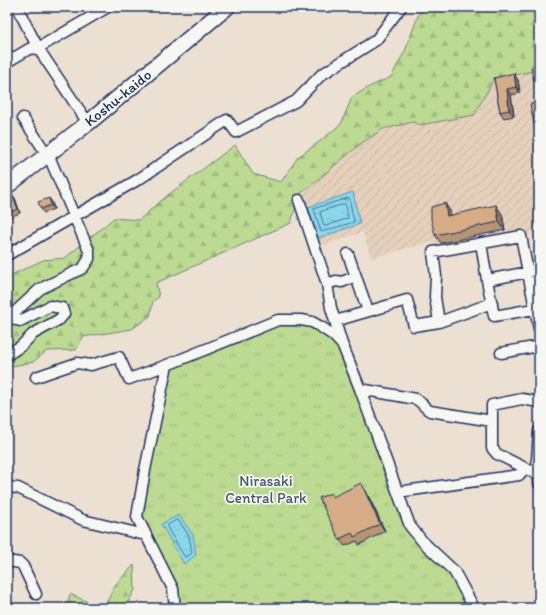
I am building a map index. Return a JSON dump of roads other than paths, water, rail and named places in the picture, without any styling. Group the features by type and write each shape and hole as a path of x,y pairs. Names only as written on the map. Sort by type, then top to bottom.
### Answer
{"highway":[{"name":"Koshu-kaido","path":"7,186 88,123 227,7"}],"street":[{"path":"17,7 38,48 88,123"},
{"path":"7,62 29,49 38,48 108,7"},
{"path":"7,255 139,179 228,120 236,132 296,101 321,75 376,40 401,7"},
{"path":"7,354 21,346 33,334 64,314 62,308 50,306 20,321 16,320 15,312 40,289 83,268 89,259 89,251 48,154 23,118"},
{"path":"299,200 327,284 331,308 343,346 360,388 410,526 423,542 454,571 474,608"},
{"path":"439,322 435,298 436,276 433,252 520,236 539,329"},
{"path":"480,243 494,316 534,309"},
{"path":"348,254 368,311"},
{"path":"487,280 539,270"},
{"path":"327,284 336,281 342,282 356,276"},
{"path":"335,321 407,300 414,326 439,322 492,304"},
{"path":"36,377 77,363 91,365 119,357 129,379 163,370 278,320 301,320 312,322 333,335 343,346"},
{"path":"501,353 539,346"},
{"path":"163,370 137,517 173,589 175,608"},
{"path":"360,388 416,399 422,402 426,409 430,411 492,421"},
{"path":"538,479 525,468 497,454 492,448 492,405 522,399 539,402"},
{"path":"538,479 539,431"},
{"path":"398,492 519,475 525,468"},
{"path":"7,487 18,488 84,520 145,535"},
{"path":"7,561 20,563 23,566 36,594"}],"water":[{"path":"353,192 360,224 318,238 308,207"},
{"path":"179,515 193,535 196,555 184,564 161,524"}],"park label":[{"name":"Nirasaki Central Park","path":"266,490"}]}
